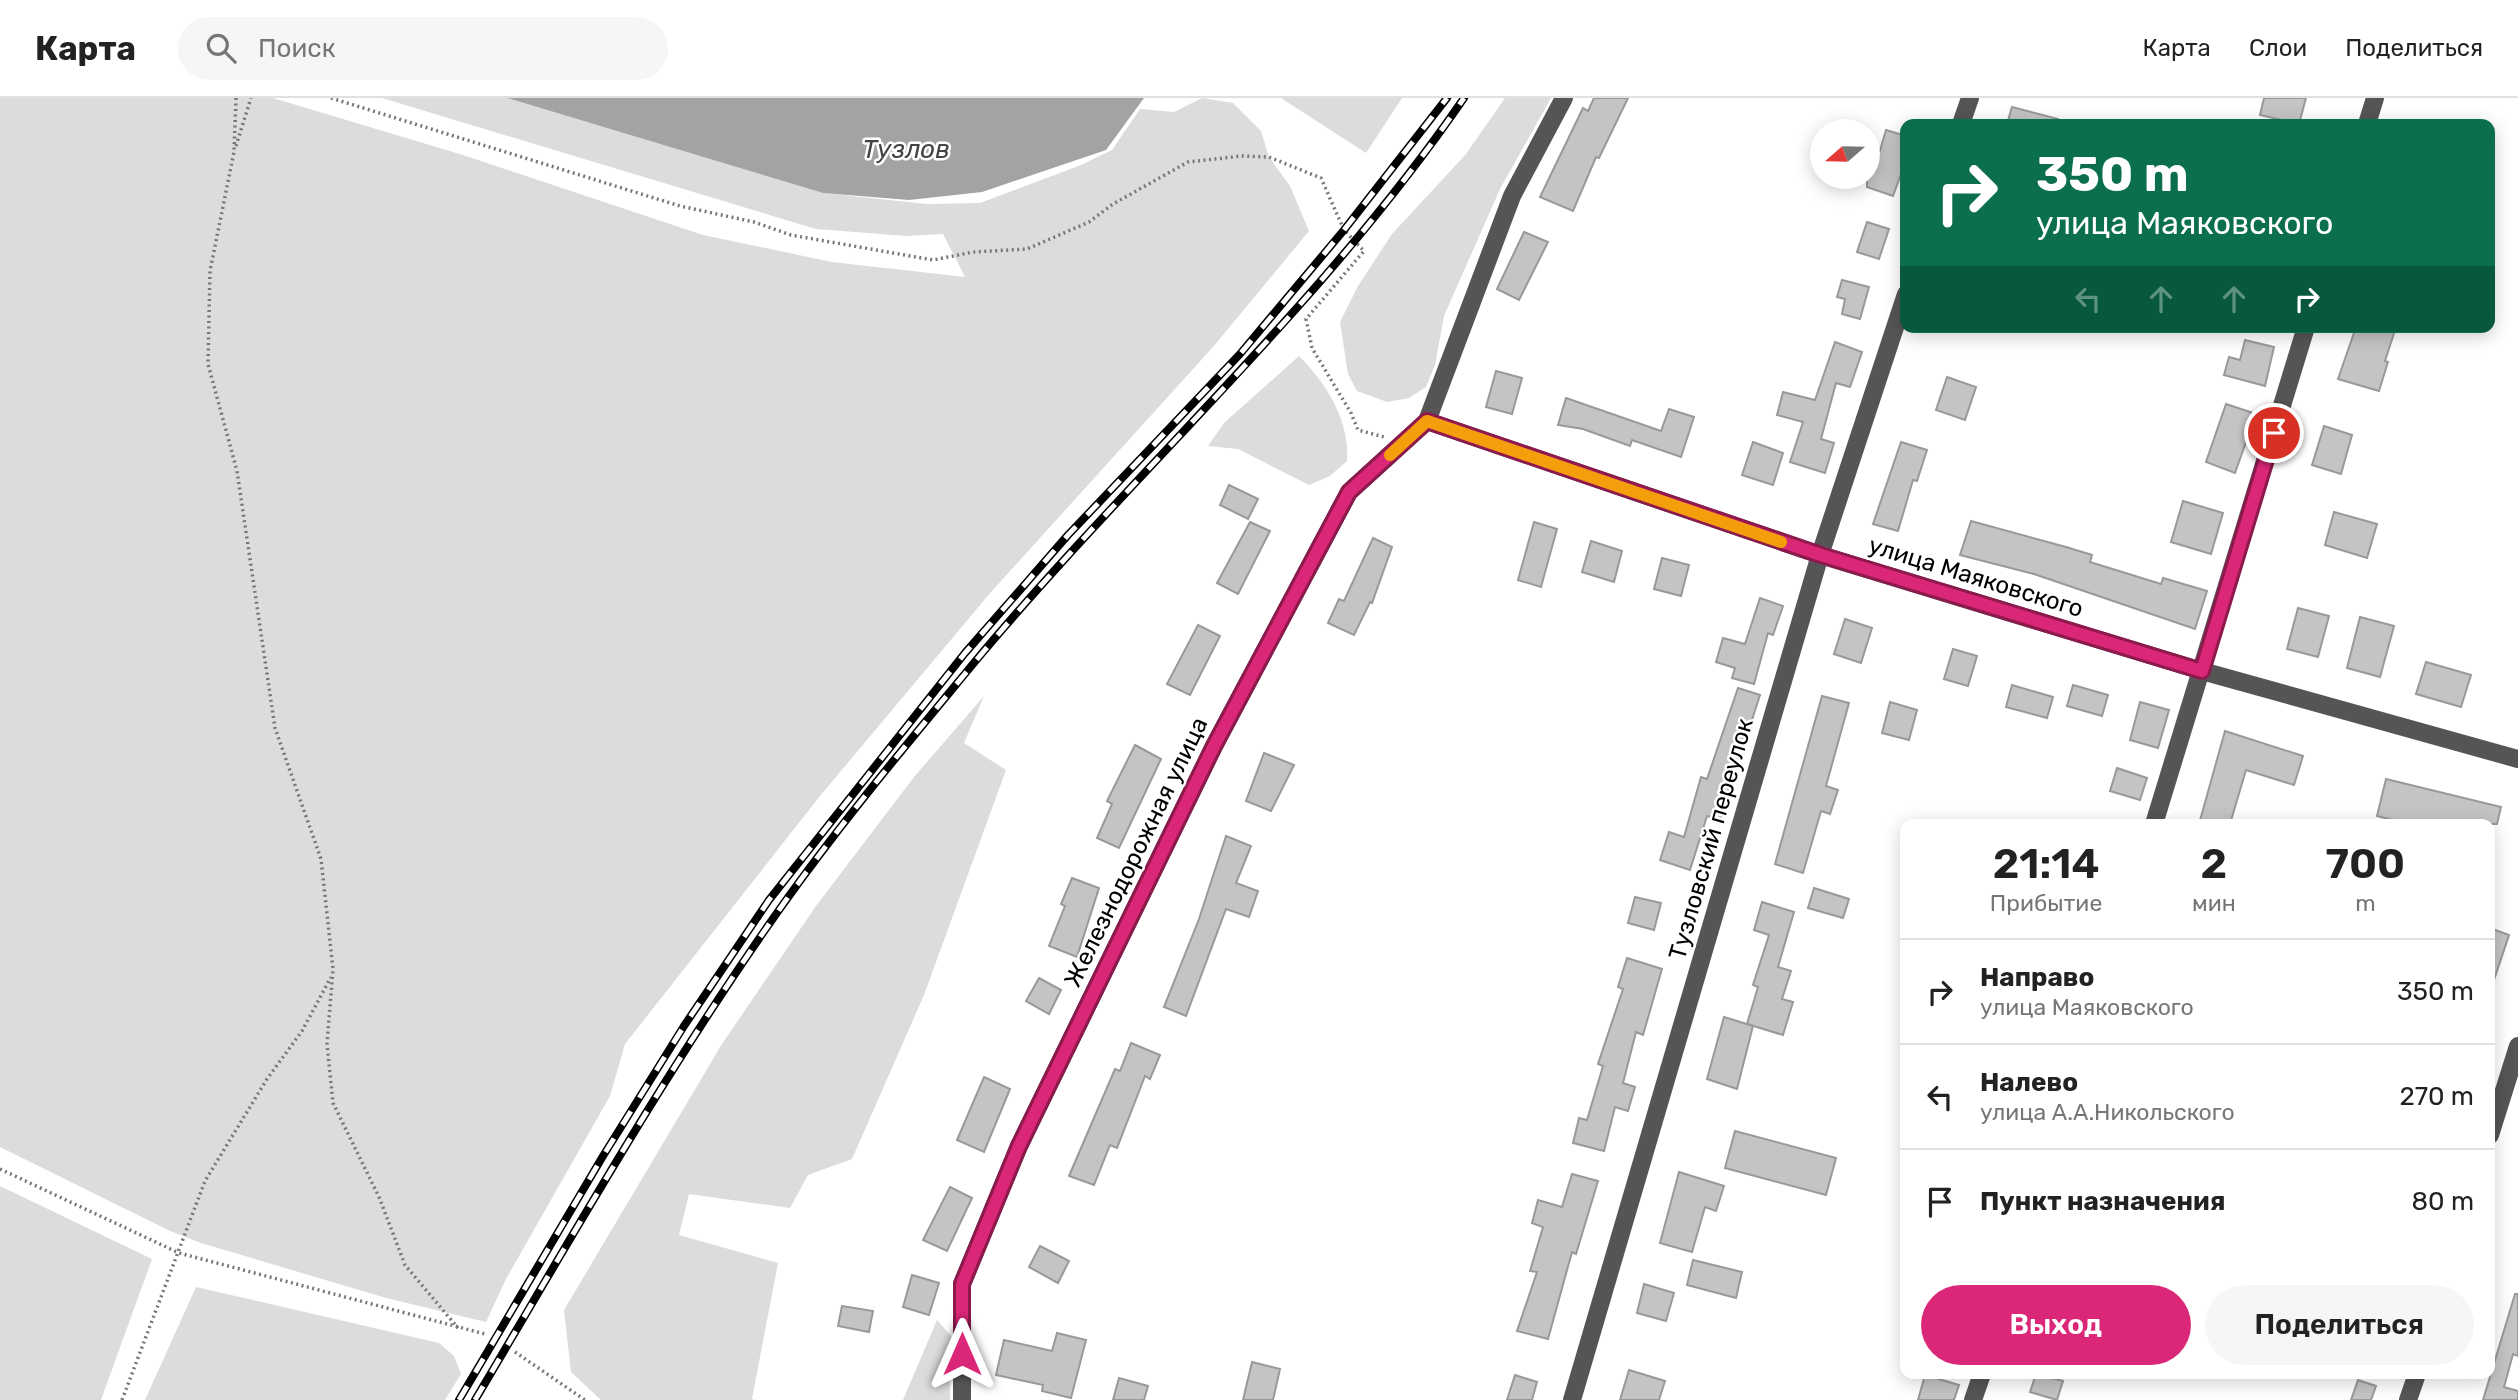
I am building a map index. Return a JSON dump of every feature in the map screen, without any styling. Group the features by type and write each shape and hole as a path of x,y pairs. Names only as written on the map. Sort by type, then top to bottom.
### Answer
{"street":[{"name":"Железнодорожная улица","path":"962,1400 962,1284 1019,1146 1214,746 1349,492 1427,421 1512,196 1564,98"},
{"path":"1963,119 1970,98"},
{"path":"2369,119 2375,98"},
{"name":"Тузловский переулок","path":"1572,1400 1821,555 1900,312"},
{"path":"2156,819 2304,333"},
{"name":"улица Маяковского","path":"1427,421 1821,555 2202,671 2518,759"},
{"path":"2495,1119 2518,1045"},
{"path":"1973,1400 1980,1379"},
{"path":"2409,1400 2415,1379"}],"path":[{"path":"234,152 236,98"},
{"path":"251,98 234,152 210,271 208,364 237,471 275,727 321,859 332,975 327,1044 333,1103 379,1197 405,1265 458,1328"},
{"path":"331,98 680,206 754,222 791,235 933,260 973,252 1027,249 1089,222 1113,204 1188,162 1241,156 1269,157 1321,178 1344,230 1364,250 1306,319 1312,348 1351,413 1358,430 1388,438 1401,445"},
{"path":"122,1400 205,1181 267,1079 302,1031 332,975"},
{"path":"0,1169 179,1253 485,1334"},
{"path":"515,1352 585,1400"}],"shaded area":[{"path":"0,98 273,98 463,155 703,235 832,262 965,277 943,234 906,236 816,229 382,98 507,98 823,193 927,204 980,203 1081,165 1112,150 1140,109 1174,112 1202,98 1233,103 1261,131 1269,157 1290,186 1309,231 1213,347 991,592 820,796 625,1044 610,1096 506,1279 486,1322 386,1298 201,1243 168,1230 0,1147"},
{"path":"1281,98 1402,98 1366,153"},
{"path":"1505,98 1551,98 1500,189 1444,316 1435,365 1426,387 1409,398 1387,402 1357,391 1348,374 1340,322 1358,286 1392,234 1466,154"},
{"path":"1299,356 1319,379 1335,404 1347,446 1347,461 1330,476 1309,485 1238,449 1208,446 1224,423"},
{"path":"984,696 964,743 1006,770 924,995 852,1159 808,1175 790,1208 689,1194 679,1235 778,1263 752,1399 755,1400 601,1400 571,1372 564,1310 722,1044 816,906 914,777"},
{"path":"0,1186 152,1259 101,1400 0,1400"},
{"path":"196,1287 439,1343 454,1356 461,1374 445,1400 145,1400"},
{"path":"937,1320 951,1336 950,1400 903,1400"}],"water":[{"name":"Тузлов","path":"507,98 1144,98 1106,150 982,192 909,200 823,193"}],"building":[{"path":"1594,98 1628,98 1599,158 1596,157 1573,211 1540,197 1583,108 1588,111"},
{"path":"2264,98 2306,98 2300,119 2277,119 2260,115"},
{"path":"2012,107 2058,119 2008,119"},
{"path":"1886,130 1900,134 1900,177 1893,196 1873,189 1880,189 1880,150"},
{"path":"1867,222 1889,229 1879,259 1857,252"},
{"path":"1524,232 1548,242 1519,300 1497,289"},
{"path":"1842,280 1869,287 1860,319 1842,314 1845,299 1837,297"},
{"path":"2354,333 2394,333 2379,391 2338,379"},
{"path":"2245,340 2274,347 2265,386 2224,375 2229,357 2240,360"},
{"path":"1835,342 1862,352 1850,387 1836,383 1821,439 1834,443 1825,473 1790,462 1803,422 1777,415 1783,392 1815,400"},
{"path":"1496,371 1522,378 1512,414 1486,407"},
{"path":"1947,377 1976,387 1965,420 1936,410"},
{"path":"1566,398 1661,431 1669,409 1694,417 1681,457 1632,440 1630,446 1583,429 1558,425"},
{"path":"2226,404 2256,414 2235,473 2206,462"},
{"path":"2324,426 2352,435 2341,474 2312,465"},
{"path":"1753,442 1783,453 1773,485 1742,475"},
{"path":"1901,442 1927,450 1917,481 1913,480 1898,531 1873,524"},
{"path":"1229,485 1258,499 1248,519 1220,505"},
{"path":"2183,501 2223,513 2211,554 2171,542"},
{"path":"2334,512 2377,524 2367,558 2325,545"},
{"path":"1971,521 2092,555 2090,562 2161,584 2163,578 2207,591 2195,629 2034,574 1960,555"},
{"path":"1250,522 1270,531 1238,594 1217,583"},
{"path":"1534,522 1557,529 1541,587 1518,580"},
{"path":"1373,538 1392,547 1372,603 1370,602 1354,635 1328,623 1339,599 1344,601"},
{"path":"1591,541 1622,551 1614,582 1582,572"},
{"path":"1662,558 1689,565 1681,596 1654,589"},
{"path":"1760,598 1783,606 1773,635 1768,633 1754,684 1732,678 1735,668 1716,662 1723,638 1745,644"},
{"path":"2298,608 2329,616 2318,657 2287,649"},
{"path":"2360,617 2394,626 2380,677 2347,668"},
{"path":"1845,619 1872,628 1861,663 1834,654"},
{"path":"1198,625 1220,636 1190,695 1167,684"},
{"path":"1953,649 1977,656 1968,686 1944,679"},
{"path":"2426,662 2471,675 2461,707 2416,694"},
{"path":"2012,685 2053,697 2047,718 2006,707"},
{"path":"2073,685 2108,695 2102,716 2067,706"},
{"path":"1738,688 1760,695 1720,819 1707,816 1690,870 1660,860 1669,832 1684,837 1701,777 1707,779"},
{"path":"1822,696 1849,703 1826,786 1838,790 1830,814 1821,811 1803,873 1775,864"},
{"path":"1890,702 1917,710 1909,740 1882,733"},
{"path":"2140,702 2169,710 2158,748 2130,740"},
{"path":"2225,731 2303,756 2294,785 2246,770 2231,819 2200,819"},
{"path":"1135,745 1161,759 1119,848 1097,838 1112,804 1107,801"},
{"path":"1264,753 1294,765 1271,811 1246,801"},
{"path":"2117,768 2147,778 2140,800 2110,791"},
{"path":"2386,779 2501,807 2497,824 2495,819 2389,819 2377,816"},
{"path":"1226,836 1251,846 1236,883 1258,891 1249,917 1226,909 1186,1016 1164,1007 1199,919"},
{"path":"1072,878 1099,888 1077,957 1049,946 1065,906 1061,904"},
{"path":"1814,888 1849,899 1843,918 1808,908"},
{"path":"1635,897 1661,903 1654,930 1628,923"},
{"path":"1762,902 1794,912 1778,967 1791,971 1782,999 1793,1002 1783,1035 1747,1024 1758,987 1753,985 1769,935 1754,930"},
{"path":"2495,930 2509,935 2495,977"},
{"path":"1627,958 1662,969 1643,1035 1636,1032 1623,1083 1635,1087 1628,1111 1615,1107 1604,1151 1573,1143 1579,1118 1587,1120 1603,1066 1598,1064 1623,989 1618,987"},
{"path":"1039,978 1061,990 1049,1014 1026,1001"},
{"path":"1724,1017 1753,1026 1737,1089 1707,1079"},
{"path":"1131,1043 1160,1055 1150,1079 1145,1076 1117,1148 1110,1145 1094,1185 1069,1176 1115,1069 1120,1071"},
{"path":"984,1077 1010,1089 984,1152 957,1140"},
{"path":"1735,1131 1836,1158 1826,1195 1725,1168"},
{"path":"1679,1172 1724,1186 1716,1211 1705,1207 1692,1252 1660,1243"},
{"path":"1572,1174 1598,1181 1576,1254 1572,1252 1548,1339 1517,1331 1537,1272 1530,1271 1543,1227 1532,1223 1538,1200 1562,1207"},
{"path":"950,1187 972,1198 947,1251 923,1240"},
{"path":"1040,1246 1069,1261 1058,1283 1029,1267"},
{"path":"1693,1260 1742,1272 1736,1298 1687,1285"},
{"path":"912,1275 939,1283 929,1315 903,1307"},
{"path":"1644,1284 1674,1293 1666,1321 1637,1313"},
{"path":"2515,1294 2518,1294 2518,1356 2513,1354 2504,1387 2518,1391 2518,1400 2483,1400 2489,1379 2495,1379 2495,1360"},
{"path":"842,1306 873,1311 869,1332 838,1326"},
{"path":"1057,1333 1086,1340 1071,1398 1042,1391 1043,1385 996,1375 1004,1340 1052,1351"},
{"path":"1252,1362 1280,1369 1273,1400 1243,1400"},
{"path":"1629,1370 1665,1381 1659,1400 1620,1400"},
{"path":"1515,1375 1537,1382 1532,1400 1507,1400"},
{"path":"1119,1378 1148,1386 1144,1400 1113,1400"},
{"path":"1924,1379 1939,1379 1959,1385 1954,1400 1918,1400"},
{"path":"2034,1379 2063,1381 2057,1400 2030,1392"},
{"path":"2358,1380 2376,1386 2371,1400 2351,1400"}],"railway":[{"path":"459,1400 603,1156 684,1026 769,900 965,653 1068,535 1240,354 1344,230 1447,98"},
{"path":"475,1400 622,1152 698,1030 825,847 923,724 1034,593 1225,387 1350,247 1409,174 1464,98"}],"slow traffic":[{"path":"1390,455 1427,421 1781,542"}],"route":[{"path":"962,1354 962,1284 1019,1146 1214,746 1349,492 1427,421 1821,555 2202,671 2274,433"}]}
